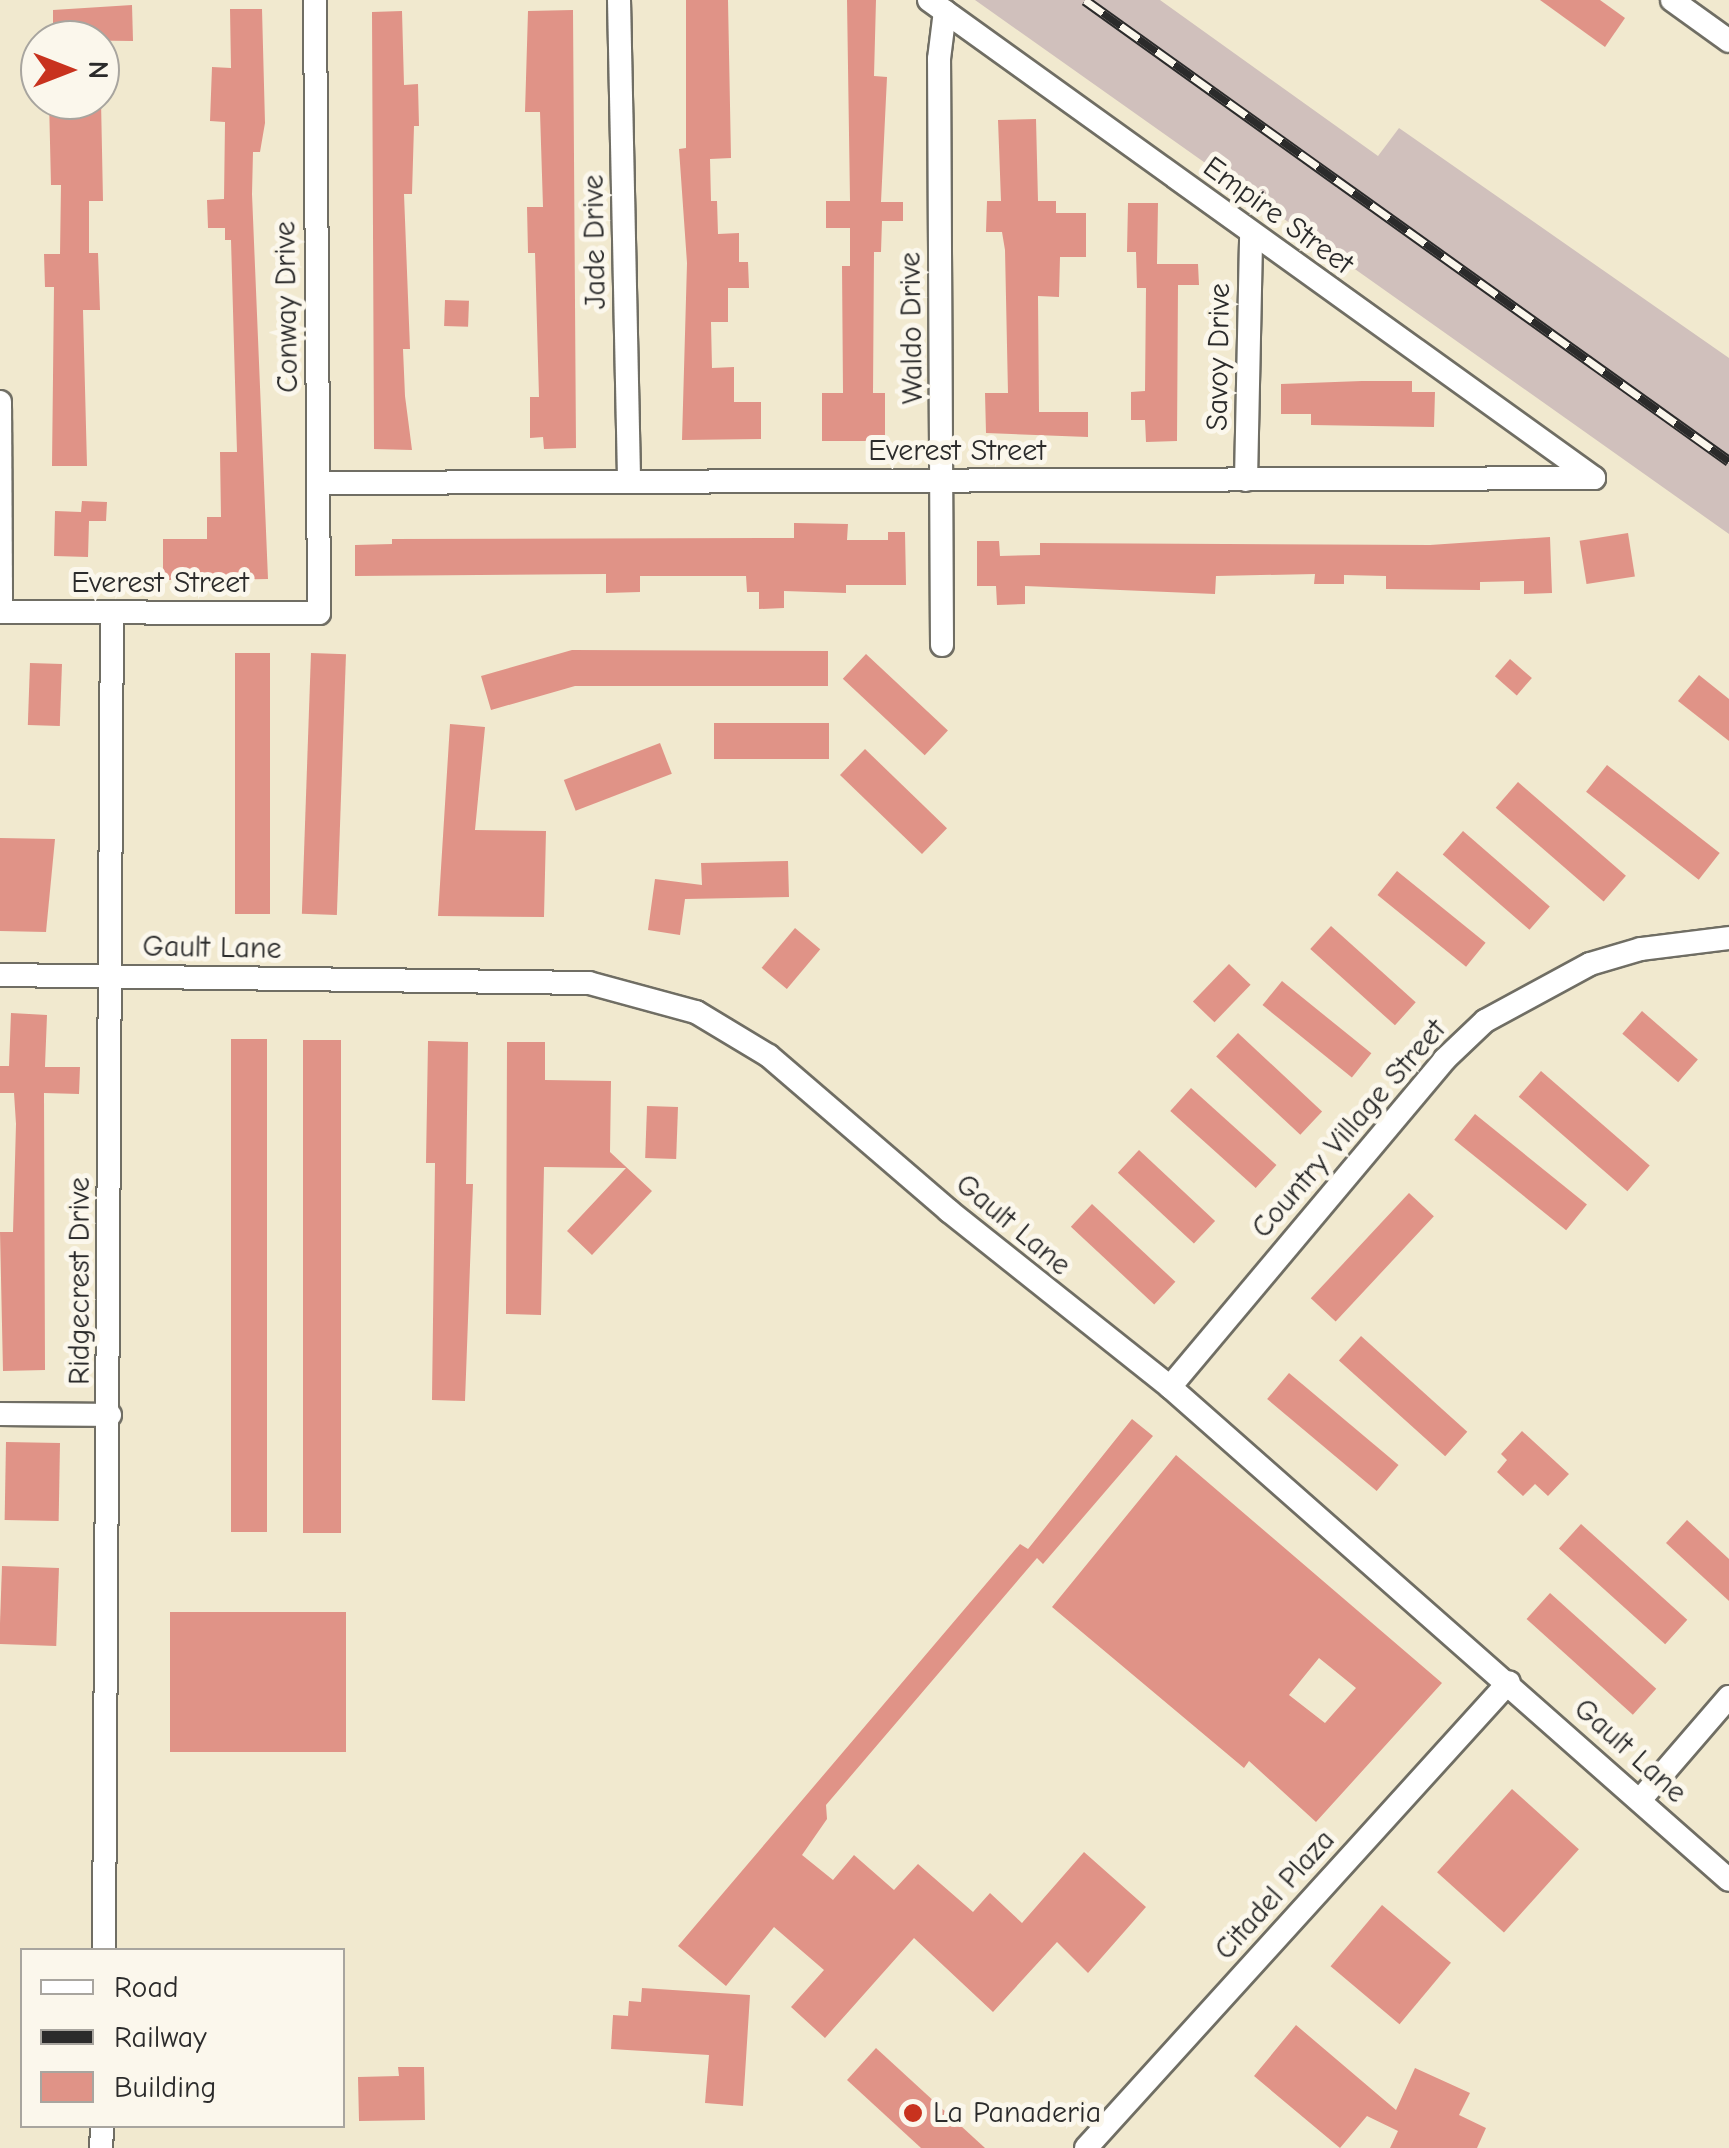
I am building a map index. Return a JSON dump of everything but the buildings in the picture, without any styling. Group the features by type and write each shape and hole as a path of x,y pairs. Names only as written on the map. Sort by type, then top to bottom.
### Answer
{"street":[{"name":"Conway Drive","path":"315,0 319,613"},
{"name":"Jade Drive","path":"620,0 629,482"},
{"path":"1672,0 1729,41"},
{"name":"Empire Street","path":"937,6 1594,478"},
{"name":"Waldo Drive","path":"937,6 944,480 942,645"},
{"name":"Savoy Drive","path":"1246,480 1251,235"},
{"path":"0,402 0,612"},
{"name":"Everest Street","path":"319,483 1594,478"},
{"name":"Everest Street","path":"0,612 319,613"},
{"name":"Ridgecrest Drive","path":"104,1948 112,612"},
{"name":"Country Village Street","path":"1170,1386 1444,1060 1485,1021 1590,964 1641,949 1729,938"},
{"name":"Gault Lane","path":"0,976 588,983 696,1012 770,1056 949,1212 1170,1386 1729,1880"},
{"path":"0,1414 110,1415"},
{"name":"Citadel Plaza","path":"1086,2148 1509,1682"},
{"path":"1640,1800 1729,1697"}],"shaded area":[{"path":"975,0 1160,0 1378,156 1399,128 1729,358 1729,534"}],"railway":[{"path":"1085,0 1729,461"}],"place":[{"name":"La Panaderia","path":"913,2113"}]}
